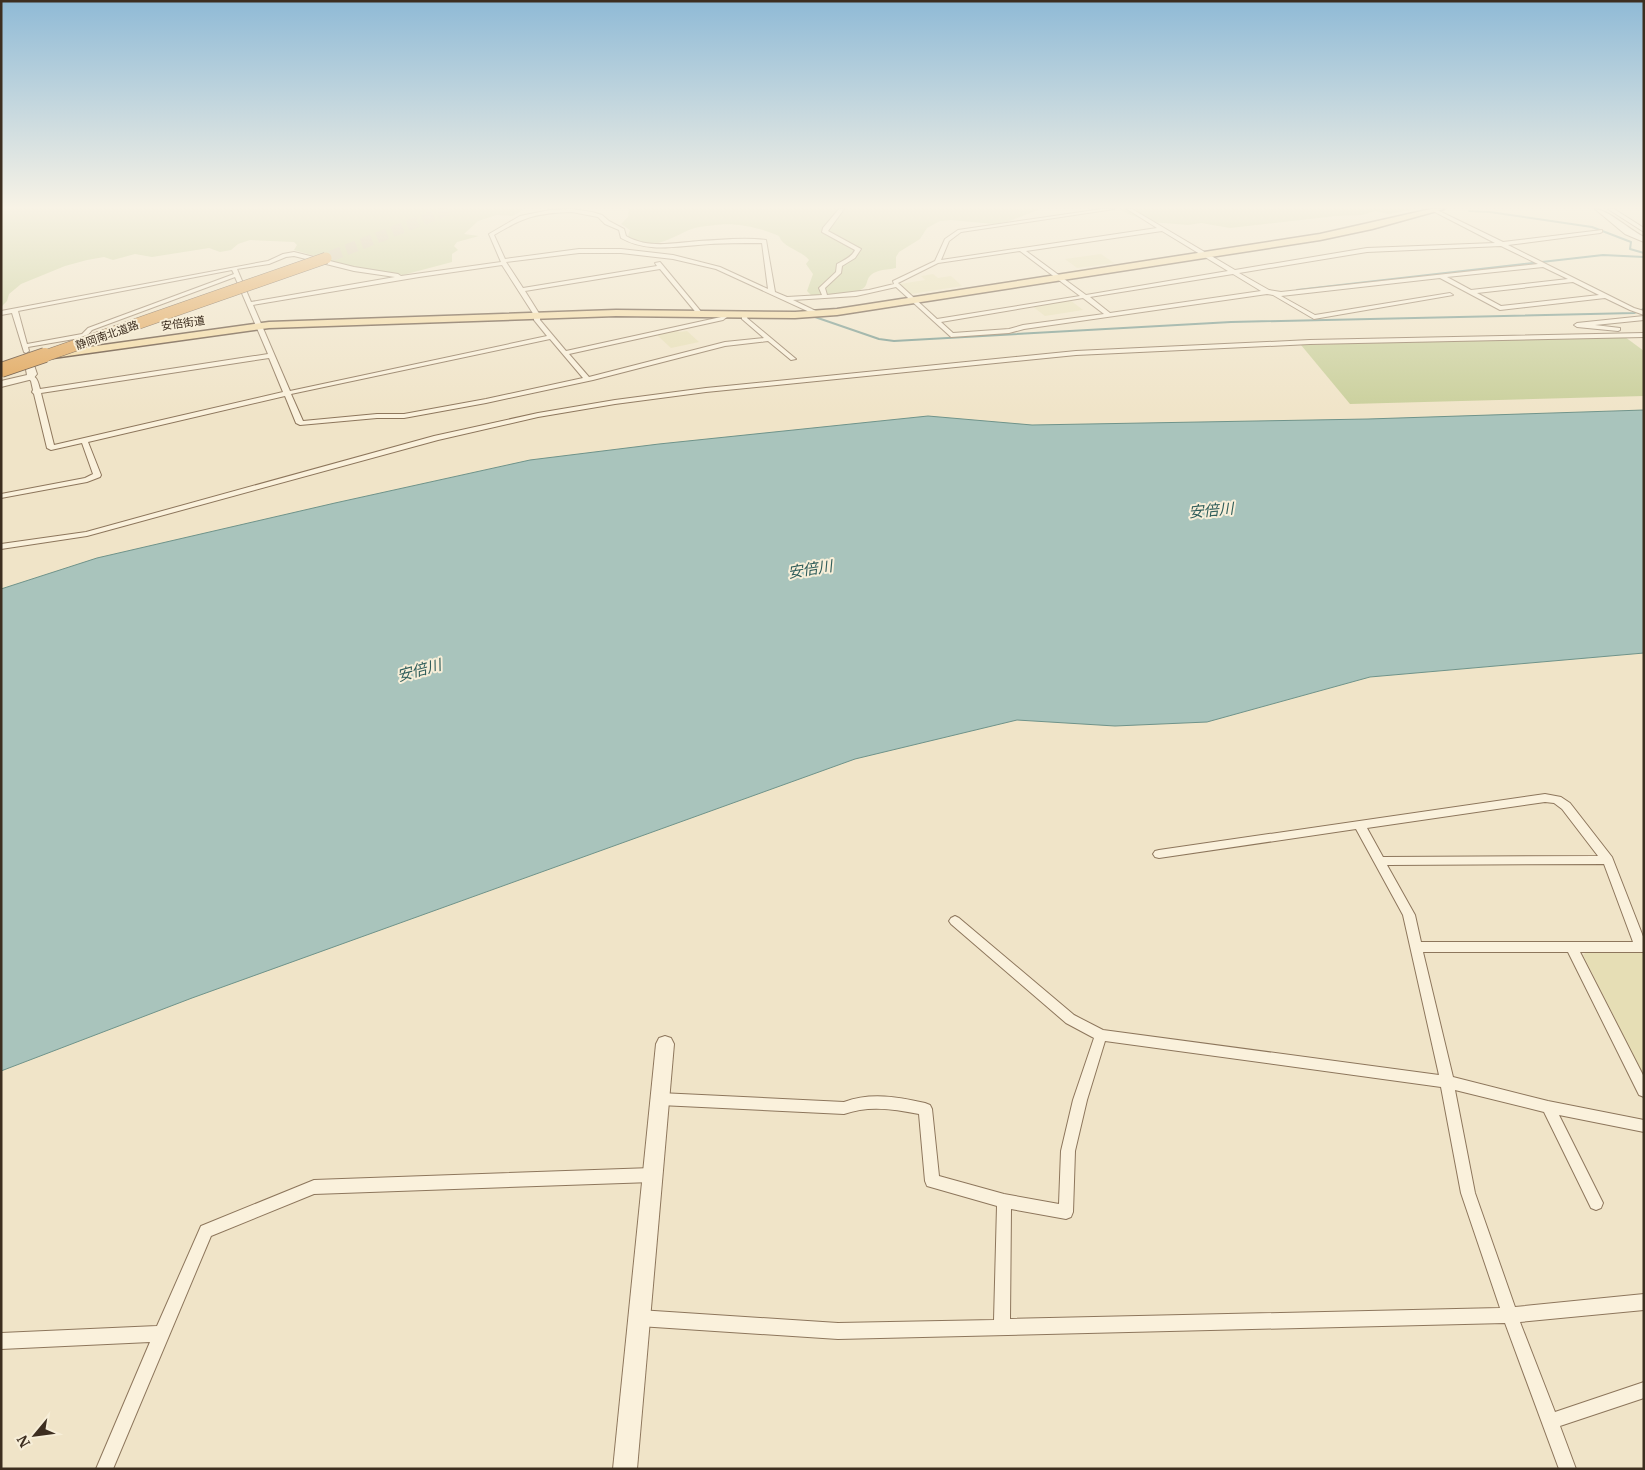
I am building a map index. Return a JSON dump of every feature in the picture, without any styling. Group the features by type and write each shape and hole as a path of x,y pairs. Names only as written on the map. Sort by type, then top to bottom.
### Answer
{"highway":[{"name":"静岡南北道路","path":"1,369 132,327 274,278"}],"main road":[{"name":"安倍街道","path":"1,363 259,326 537,316 816,313 1059,278"}],"street":[{"path":"1,313 203,278"},
{"path":"84,336 90,329 221,278"},
{"path":"237,278 300,423 377,416 404,416 486,401 587,379 725,344 769,339"},
{"path":"24,346 142,325 277,278"},
{"path":"250,304 404,278"},
{"path":"513,278 537,316 537,320 587,379"},
{"path":"521,290 596,278"},
{"path":"670,278 700,314"},
{"path":"739,278 816,313"},
{"path":"770,278 772,293"},
{"path":"825,296 822,288 833,278"},
{"path":"897,285 895,282 904,278"},
{"path":"1059,278 1108,314"},
{"path":"936,320 1198,278"},
{"path":"1243,278 1314,317 1450,295"},
{"path":"1275,294 1427,278"},
{"path":"1445,278 1500,308 1607,296"},
{"path":"1570,278 1634,310 1644,313"},
{"path":"1471,292 1575,280"},
{"path":"787,299 853,296 897,285"},
{"path":"897,285 951,335 1010,331 1022,327 1267,292"},
{"path":"15,311 32,374 30,377"},
{"path":"565,353 722,318 728,314"},
{"path":"744,314 744,318 793,359"},
{"path":"1644,318 1577,325 1644,333"},
{"path":"1,547 87,534 446,436 577,409 706,390 1076,353 1310,342 1644,333"},
{"path":"30,377 34,380 35,392 51,448 288,393 551,337"},
{"path":"35,392 270,356"},
{"path":"1,384 30,377"},
{"path":"1,496 87,480 97,475 84,440"},
{"path":"1159,854 1545,798 1557,800 1566,806 1608,860 1643,947 1416,947"},
{"path":"1359,824 1409,915 1447,1082 1468,1193 1510,1316 1568,1469"},
{"path":"1380,861 1608,860"},
{"path":"955,921 1070,1019 1101,1035 1447,1082 1548,1107 1644,1126"},
{"path":"1572,947 1643,1090"},
{"path":"660,1098 844,1108 857,1102 903,1104 925,1109 932,1181 1004,1201 1066,1212 1068,1151 1080,1100 1101,1035"},
{"path":"625,1469 665,1044"},
{"path":"1548,1107 1596,1203"},
{"path":"104,1469 206,1231 314,1187 652,1175"},
{"path":"1002,1328 1004,1201"},
{"path":"639,1318 838,1331 1510,1316 1644,1302"},
{"path":"1,1341 162,1334"},
{"path":"1551,1421 1644,1390"}],"shaded area":[{"path":"923,278 953,278 962,286 911,294 900,284 925,280"},
{"path":"1070,300 1083,310 1045,316 1032,306"},
{"path":"677,330 679,332 687,331 699,342 671,348 657,335"},
{"path":"1587,952 1644,953 1644,1076 1583,955"}],"green space":[{"path":"2,278 37,278 21,284 9,294 7,301 2,306"},
{"path":"812,278 869,278 865,287 851,294 812,296 807,291"},
{"path":"1625,337 1644,351 1644,396 1350,404 1301,345"}],"water":[{"name":"安倍川","path":"1644,410 1644,653 1370,677 1207,722 1115,726 1017,720 855,759 192,998 1,1071 1,589 97,558 530,460 659,444 928,416 1032,425 1368,419"}],"waterway":[{"path":"1297,290 1405,278"},
{"path":"809,317 815,317 879,339 894,341 1231,322 1634,313 1644,309"}]}
